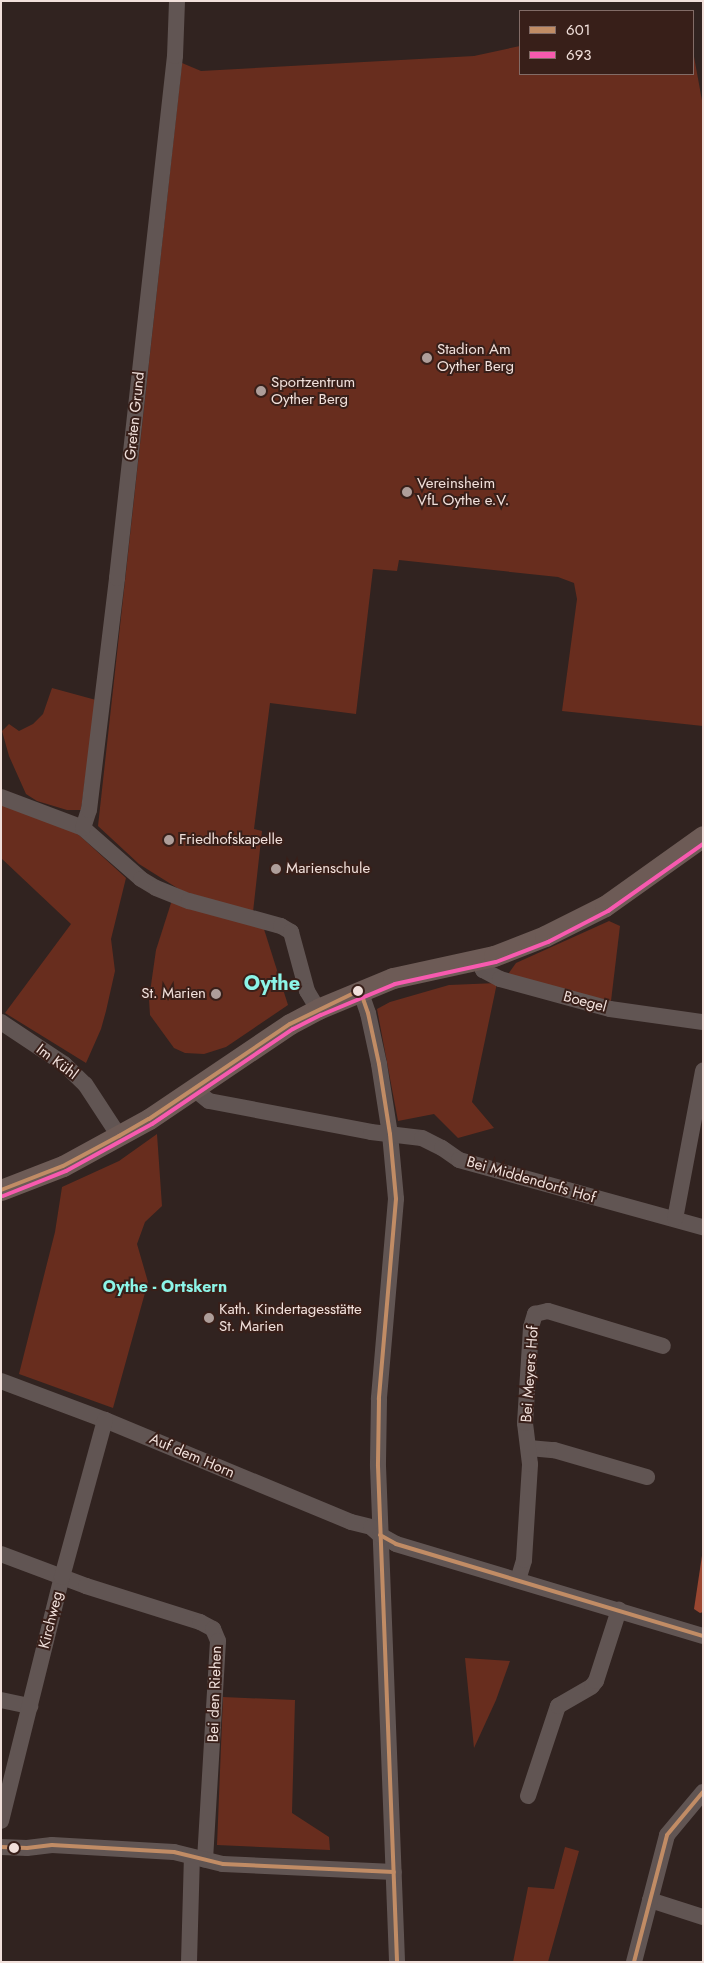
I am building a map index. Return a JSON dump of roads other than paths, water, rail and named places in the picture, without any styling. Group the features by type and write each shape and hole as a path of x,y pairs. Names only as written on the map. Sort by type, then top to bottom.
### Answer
{"main road":[{"path":"1,1190 63,1166 119,1136 194,1089 290,1024 318,1009 360,990 393,978 494,956 545,936 604,906 703,836"}],"street":[{"name":"Greten Grund","path":"83,828 89,810 117,578 176,56 177,1"},
{"path":"1,797 83,828 142,879 156,888 189,901 263,920 291,932 307,991 318,1009"},
{"name":"Boegel","path":"479,959 484,970 500,979 610,1009 703,1022"},
{"path":"360,990 374,1034 390,1134 396,1199 379,1399 380,1535 397,1962"},
{"name":"Im Kühl","path":"1,1022 64,1064 85,1084 119,1136"},
{"path":"674,1219 703,1070"},
{"path":"194,1089 209,1101 390,1134"},
{"name":"Bei Middendorfs Hof","path":"390,1134 422,1138 442,1148 459,1160 703,1227"},
{"name":"Bei Meyers Hof","path":"518,1580 524,1560 529,1448 525,1423 531,1327 535,1314 548,1312 663,1346"},
{"name":"Auf dem Horn","path":"1,1381 105,1420 351,1522 371,1527 380,1535 396,1544 703,1636"},
{"name":"Kirchweg","path":"1,1821 62,1577 105,1420"},
{"path":"529,1448 554,1450 647,1477"},
{"name":"Bei den Riehen","path":"1,1554 62,1577 200,1622 213,1629 218,1641 189,1962"},
{"path":"528,1796 558,1706 592,1686 596,1681 619,1610"},
{"path":"1,1700 30,1706"},
{"path":"634,1962 667,1834 703,1792"},
{"path":"1,1847 80,1847 174,1852 223,1864 394,1872"},
{"path":"650,1900 703,1918"}],"place":[{"name":"Stadion Am Oyther Berg","path":"427,358"},
{"name":"Sportzentrum Oyther Berg","path":"261,391"},
{"name":"Vereinsheim VfL Oythe e.V.","path":"407,492"},
{"name":"Friedhofskapelle","path":"169,840"},
{"name":"Marienschule","path":"276,869"},
{"name":"St. Marien","path":"216,994"},
{"name":"Kath. Kindertagesstätte St. Marien","path":"209,1318"}],"district":[{"name":"Oythe","path":"272,983"},
{"name":"Oythe - Ortskern","path":"165,1287"}]}
